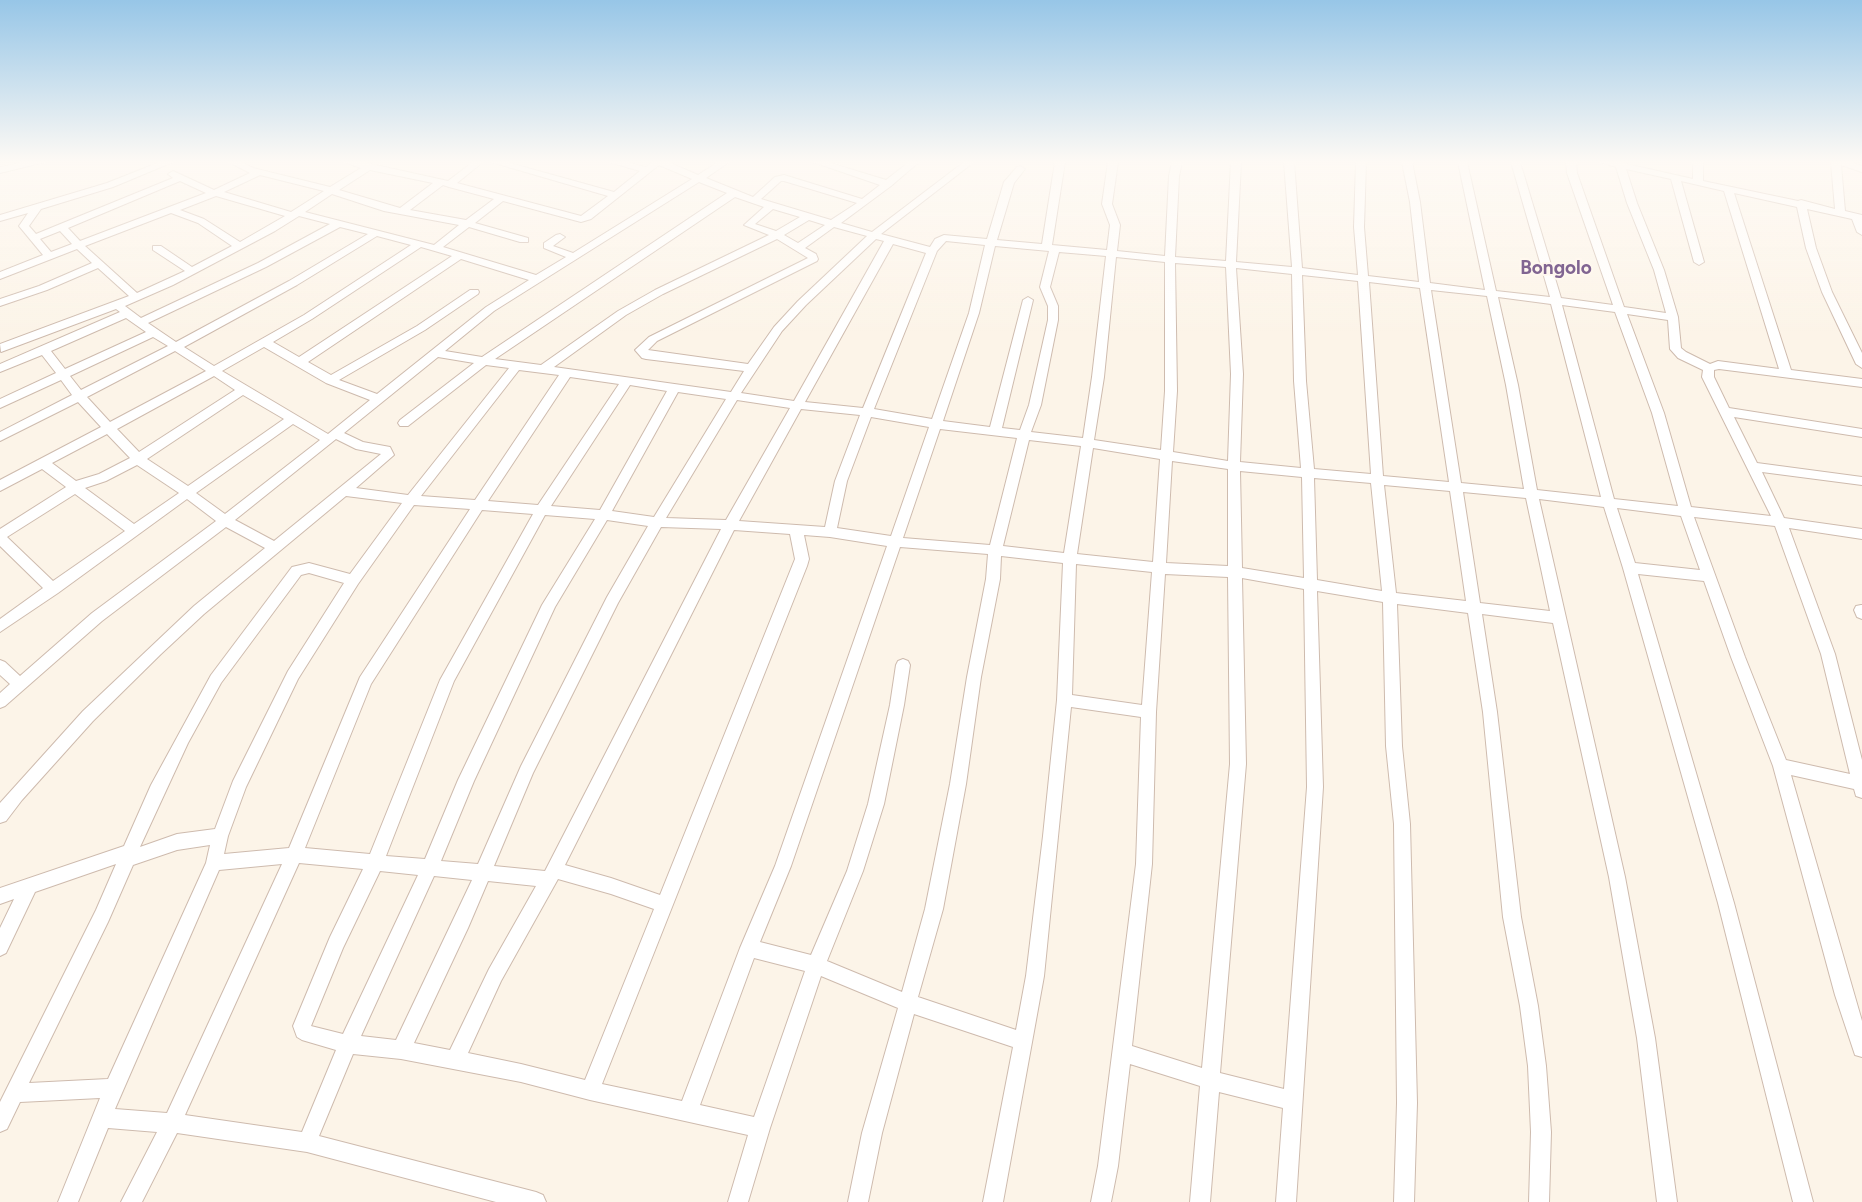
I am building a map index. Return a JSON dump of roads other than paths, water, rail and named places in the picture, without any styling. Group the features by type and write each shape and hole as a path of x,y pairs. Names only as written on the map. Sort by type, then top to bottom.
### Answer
{"street":[{"path":"29,218 24,226 49,256"},
{"path":"35,238 85,218"},
{"path":"0,276 150,218"},
{"path":"193,218 201,221 239,246"},
{"path":"127,314 5,365 1,346 136,297 192,271 290,218"},
{"path":"311,218 436,248 536,279"},
{"path":"435,218 469,224 524,240"},
{"path":"436,248 476,218"},
{"path":"0,702 97,617 225,522 333,437 434,352 490,309 636,218"},
{"path":"404,423 484,361 697,218"},
{"path":"752,368 646,354 641,350 653,339 812,259 812,256 777,235 748,224 756,218"},
{"path":"545,368 622,314 659,292 777,235 805,218"},
{"path":"811,218 932,250"},
{"path":"798,248 841,218"},
{"path":"400,1050 484,872 534,754 612,601 657,522 778,329 796,309 874,236 897,218"},
{"path":"688,1112 818,770 974,313 999,218"},
{"path":"858,1202 872,1133 934,909 958,784 974,677 993,579 995,550 1024,435 1035,405 1054,312 1051,297 1046,287 1054,218"},
{"path":"993,1202 1035,976 1064,700 1070,559 1098,378 1115,221 1114,218"},
{"path":"1101,1202 1106,1182 1144,864 1149,712 1171,391 1170,260 1172,218"},
{"path":"1200,1202 1238,764 1234,572 1234,466 1237,374 1231,266 1233,218"},
{"path":"1286,1202 1298,1000 1315,787 1308,474 1300,381 1297,271 1293,218"},
{"path":"1359,218 1377,479 1390,598 1394,746 1402,833 1407,1103 1404,1202"},
{"path":"1417,218 1425,287 1490,712 1512,917 1529,1006 1537,1066 1541,1132 1539,1202"},
{"path":"1474,218 1512,386 1532,494 1616,877 1646,1038 1667,1202"},
{"path":"1532,218 1556,301 1609,503 1630,568 1726,903 1803,1202"},
{"path":"1587,218 1658,413 1686,512 1781,766 1844,995 1862,1048"},
{"path":"1638,218 1659,270 1673,317 1676,349 1682,354 1709,368 1718,365 1862,383"},
{"path":"1687,218 1699,262"},
{"path":"1738,218 1786,374"},
{"path":"1804,218 1811,248 1828,292 1862,364"},
{"path":"1859,218 1862,232"},
{"path":"140,323 262,265 339,224"},
{"path":"62,228 78,245 136,297"},
{"path":"0,437 176,347 293,283 374,234"},
{"path":"560,237 548,245 549,248 575,257"},
{"path":"830,532 841,481 867,412 932,250 939,240 944,238 1362,278 1673,317"},
{"path":"455,1060 495,975 551,874 730,524 890,240"},
{"path":"0,486 213,372 308,317 419,244"},
{"path":"157,248 192,271"},
{"path":"300,362 459,256"},
{"path":"0,303 43,288 99,264"},
{"path":"330,380 421,328 474,292"},
{"path":"994,431 1028,300"},
{"path":"0,816 88,716 199,610 380,462 388,453 386,450 360,446 333,437 293,418 213,372 127,314 118,304"},
{"path":"0,404 154,332"},
{"path":"264,342 330,380 378,399"},
{"path":"44,350 80,397 100,416 108,429 138,459 188,493 225,522 276,548"},
{"path":"434,352 484,361 545,368 797,405 867,412 936,424 1087,443 1234,466 1532,494 1780,522 1862,534"},
{"path":"68,1202 114,1088 214,863 220,836 239,786 293,675 353,580 410,500 517,365"},
{"path":"1709,368 1708,377 1780,522 1828,654 1861,786 1781,766"},
{"path":"131,1202 172,1123 294,854 365,681 567,372"},
{"path":"627,381 542,511 501,580 447,680 376,861 336,943 302,1026 303,1031 308,1034 348,1044 400,1050 521,1073 590,1091 760,1128"},
{"path":"307,1142 348,1044 430,867 466,780 549,605 604,515 675,387"},
{"path":"53,589 0,536 76,487 87,481 102,478 138,459 243,390"},
{"path":"1727,412 1862,433"},
{"path":"0,626 293,418"},
{"path":"43,463 134,531"},
{"path":"1754,467 1862,481"},
{"path":"343,491 410,500 604,515 657,522 730,524 830,532 895,542 995,550 1158,568 1234,572 1390,598 1560,618"},
{"path":"590,1091 800,566 802,559 796,530"},
{"path":"0,1122 102,916 170,764 216,679 297,571 309,568 353,580"},
{"path":"1630,568 1709,576"},
{"path":"0,666 19,684"},
{"path":"738,1202 760,1128 816,965 855,871 866,838 876,804 897,706 903,666"},
{"path":"1064,700 1149,712"},
{"path":"0,896 177,842 220,836"},
{"path":"214,863 294,854 484,872 551,874 611,886 665,905"},
{"path":"0,947 29,886"},
{"path":"749,948 816,965 888,995 1022,1042"},
{"path":"888,995 902,1022"},
{"path":"1122,1052 1210,1080 1293,1101"},
{"path":"13,1093 114,1088"},
{"path":"102,1118 172,1123 307,1142 536,1202"}],"district":[{"name":"Bongolo","path":"1556,268"}]}
